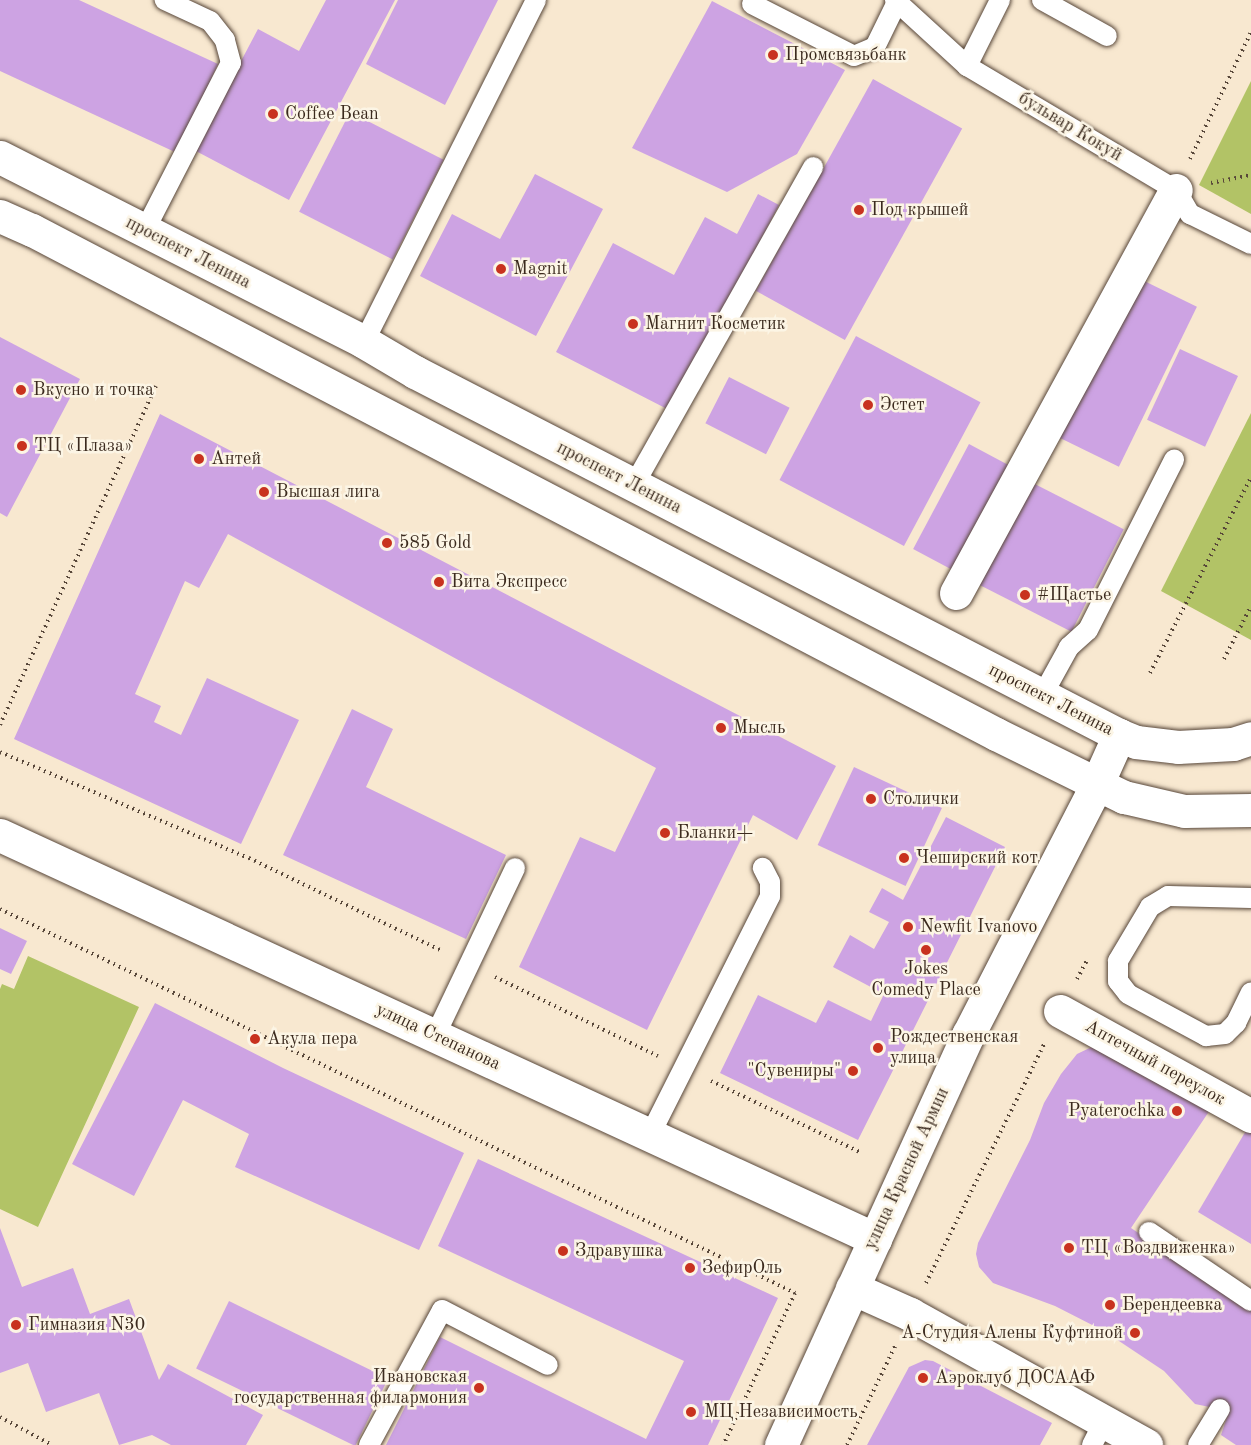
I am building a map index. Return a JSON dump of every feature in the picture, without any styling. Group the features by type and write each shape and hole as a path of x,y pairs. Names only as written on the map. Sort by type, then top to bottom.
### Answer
{"main road":[{"name":"проспект Ленина","path":"0,157 364,342 415,372 1119,735 1136,742 1178,747 1233,744 1251,738"},
{"path":"956,593 1176,190"},
{"path":"0,216 32,230 996,734 1124,797 1184,811 1251,810"},
{"name":"улица Красной Армии","path":"781,1445 968,1035 1097,784 1119,735"},
{"name":"улица Степанова","path":"0,835 875,1239"},
{"name":"Аптечный переулок","path":"1060,1011 1251,1116"},
{"path":"852,1288 910,1314 1098,1433 1146,1445"}],"lane":[{"path":"145,230 231,63 225,40 210,21 165,0"},
{"path":"364,342 536,0"},
{"path":"967,66 1000,0"},
{"path":"1042,0 1107,36"},
{"path":"752,4 854,56 875,47 896,1"},
{"name":"бульвар Кокуй","path":"896,1 967,66 1176,190 1190,214 1251,244"},
{"path":"634,485 813,167"},
{"path":"1042,696 1068,647 1088,630 1174,460"},
{"path":"435,1036 515,868"},
{"path":"650,1135 770,896 770,882 763,868"},
{"path":"1251,898 1168,896 1150,908 1144,916 1118,961 1118,981 1128,994 1206,1036 1225,1034 1236,1023 1251,992"},
{"path":"1149,1232 1249,1295"},
{"path":"369,1445 442,1310 548,1365"},
{"path":"1198,1445 1220,1409"}],"path":[{"path":"1176,190 1251,32"},
{"path":"0,725 156,386"},
{"path":"1150,673 1251,477"},
{"path":"1224,659 1251,606"},
{"path":"0,752 249,858 862,1153"},
{"path":"0,909 795,1293 723,1445"},
{"path":"847,1445 1060,1011 1092,951"},
{"path":"0,1417 52,1445"}],"green space":[{"path":"1251,81 1251,214 1199,185"},
{"path":"1251,413 1251,640 1161,591"},
{"path":"28,956 139,1007 38,1227 0,1209 0,989 2,984 14,989"}],"building":[{"path":"0,0 79,0 218,64 177,153 0,71"},
{"name":"Coffee Bean","path":"326,0 395,0 289,200 194,150 258,29 299,51"},
{"path":"398,0 498,0 445,105 366,64"},
{"path":"712,1 845,70 797,154 727,192 632,148"},
{"name":"Под крышей","path":"873,79 962,128 845,340 756,291"},
{"path":"350,112 444,160 393,259 299,212"},
{"path":"535,174 603,209 536,336 420,276 452,214 500,239"},
{"path":"758,194 779,205 671,411 556,352 613,243 674,275 705,217 737,234"},
{"path":"1134,276 1197,307 1119,467 1056,436"},
{"path":"856,336 980,402 904,546 779,480"},
{"name":"ТЦ «Плаза»","path":"0,337 80,379 7,517 0,513"},
{"path":"1180,349 1238,376 1205,447 1147,420"},
{"path":"729,377 790,408 766,454 705,423"},
{"path":"160,414 836,766 797,840 753,815 647,1030 519,967 580,837 615,852 656,768 228,534 199,588 185,581 135,694 161,706 154,722 181,735 207,678 299,720 241,844 14,739"},
{"path":"969,444 1015,468 959,573 913,549"},
{"path":"1023,478 1124,529 1071,632 971,580"},
{"path":"352,709 393,729 366,787 506,855 466,939 283,855"},
{"path":"854,767 942,808 906,886 818,845"},
{"path":"946,817 1005,847 858,1140 720,1073 758,995 816,1023 828,1000 871,1021 884,994 833,967 850,935 874,949 889,922 869,912 882,888 903,900"},
{"path":"0,928 27,941 11,974 0,969"},
{"path":"155,1003 283,1068 464,1153 419,1250 235,1167 249,1134 183,1100 134,1196 72,1164"},
{"name":"ТЦ «Воздвиженка»","path":"1098,1044 1218,1098 1131,1228 1251,1308 1251,1445 1236,1445 1221,1435 1229,1411 1195,1404 1164,1371 1104,1331 1055,1306 993,1283 979,1267 976,1254 978,1243 1030,1140 1044,1103 1061,1074 1077,1054"},
{"path":"1247,1129 1251,1131 1251,1244 1198,1212"},
{"path":"478,1159 778,1298 708,1445 386,1445 440,1337 646,1439 684,1361 438,1246"},
{"path":"0,1228 22,1287 73,1268 90,1314 129,1299 159,1380 168,1364 263,1415 246,1445 171,1445 152,1435 119,1445 99,1393 46,1412 28,1363 0,1373"},
{"path":"229,1301 388,1379 356,1445 353,1445 196,1368"},
{"path":"925,1360 933,1361 1052,1423 1040,1445 867,1445 909,1367"}],"place":[{"name":"Промсвязьбанк","path":"773,55"},
{"name":"Coffee Bean","path":"273,114"},
{"name":"Под крышей","path":"859,210"},
{"name":"Magnit","path":"501,269"},
{"name":"Магнит Косметик","path":"633,324"},
{"name":"Вкусно и точка","path":"21,390"},
{"name":"Эстет","path":"868,405"},
{"name":"ТЦ «Плаза»","path":"22,446"},
{"name":"Антей","path":"199,459"},
{"name":"Высшая лига","path":"264,492"},
{"name":"585 Gold","path":"387,543"},
{"name":"Вита Экспресс","path":"439,582"},
{"name":"#Щастье","path":"1025,595"},
{"name":"Мысль","path":"721,728"},
{"name":"Столички","path":"871,799"},
{"name":"Бланки+","path":"665,833"},
{"name":"Чеширский кот","path":"904,858"},
{"name":"Newfit Ivanovo","path":"908,927"},
{"name":"Jokes Comedy Place","path":"926,950"},
{"name":"Акула пера","path":"255,1039"},
{"name":"Рождественская улица","path":"878,1048"},
{"name":"\"Сувениры\"","path":"853,1071"},
{"name":"Pyaterochka","path":"1177,1111"},
{"name":"ТЦ «Воздвиженка»","path":"1069,1248"},
{"name":"Здравушка","path":"563,1251"},
{"name":"ЗефирОль","path":"690,1268"},
{"name":"Берендеевка","path":"1110,1305"},
{"name":"Гимназия N30","path":"16,1325"},
{"name":"А-Студия Алены Куфтиной","path":"1135,1333"},
{"name":"Аэроклуб ДОСААФ","path":"923,1378"},
{"name":"Ивановская государственная филармония","path":"479,1388"},
{"name":"МЦ Независимость","path":"691,1412"}]}
